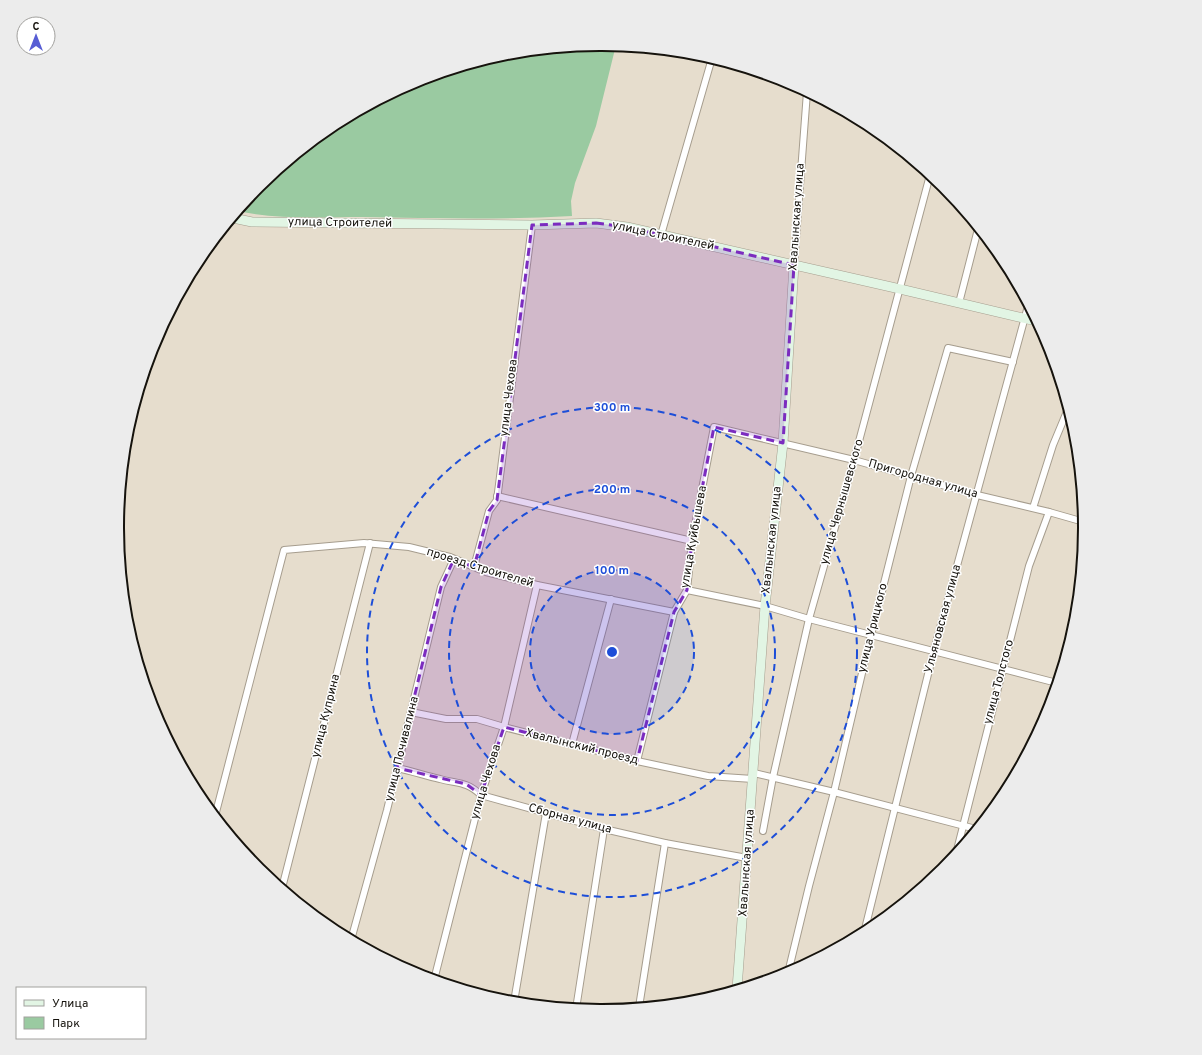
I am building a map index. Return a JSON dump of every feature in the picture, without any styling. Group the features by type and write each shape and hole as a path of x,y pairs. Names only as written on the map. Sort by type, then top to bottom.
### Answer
{"street":[{"path":"661,234 710,64"},
{"name":"Хвалынская улица","path":"737,984 766,606 783,443 807,98"},
{"name":"улица Чернышевского","path":"763,831 773,778 809,619 854,460 928,182"},
{"name":"улица Строителей","path":"238,219 252,222 532,225 596,223 627,227 661,234 1029,320"},
{"name":"улица Чехова","path":"474,567 489,511 497,496 532,225"},
{"path":"959,303 977,234"},
{"name":"Ульяновская улица","path":"866,924 934,650 1026,313"},
{"name":"улица Урицкого","path":"790,965 834,792 871,635 911,476 948,348 1013,362"},
{"path":"1033,508 1064,419"},
{"name":"Пригородная улица","path":"714,427 854,460 977,495 1078,520"},
{"name":"улица Куйбышева","path":"637,761 674,612 687,590 692,541 714,427"},
{"path":"497,496 692,541"},
{"name":"улица Толстого","path":"958,843 1029,566 1049,512"},
{"name":"проезд Строителей","path":"217,809 284,550 364,543 408,547 454,559 486,572 537,585 674,612"},
{"name":"улица Куприна","path":"283,883 370,543"},
{"name":"улица Почивалина","path":"353,934 397,768 441,587 454,559"},
{"name":"улица Чехова","path":"435,974 481,795 504,727 537,585"},
{"path":"687,590 766,606 809,619 934,650 1052,682"},
{"path":"572,744 611,599"},
{"name":"Хвалынский проезд","path":"411,712 446,719 477,719 637,761 708,776 754,776 773,778 834,792 971,828"},
{"name":"Сборная улица","path":"397,768 420,773 441,780 466,784 481,795 604,829 665,843 747,858"},
{"path":"515,996 546,813"},
{"path":"577,1003 604,829"},
{"path":"639,1002 665,843"}],"highlighted area":[{"path":"596,223 627,227 794,265 783,443 714,427 692,541 687,590 674,612 637,761 504,727 481,795 466,784 397,768 441,587 454,559 474,567 489,511 497,500 532,225"}],"green space":[{"path":"614,51 596,126 575,183 571,201 572,216 441,218 284,217 244,212 287,169 311,149 336,131 390,100 448,76 508,60 570,52"}]}
